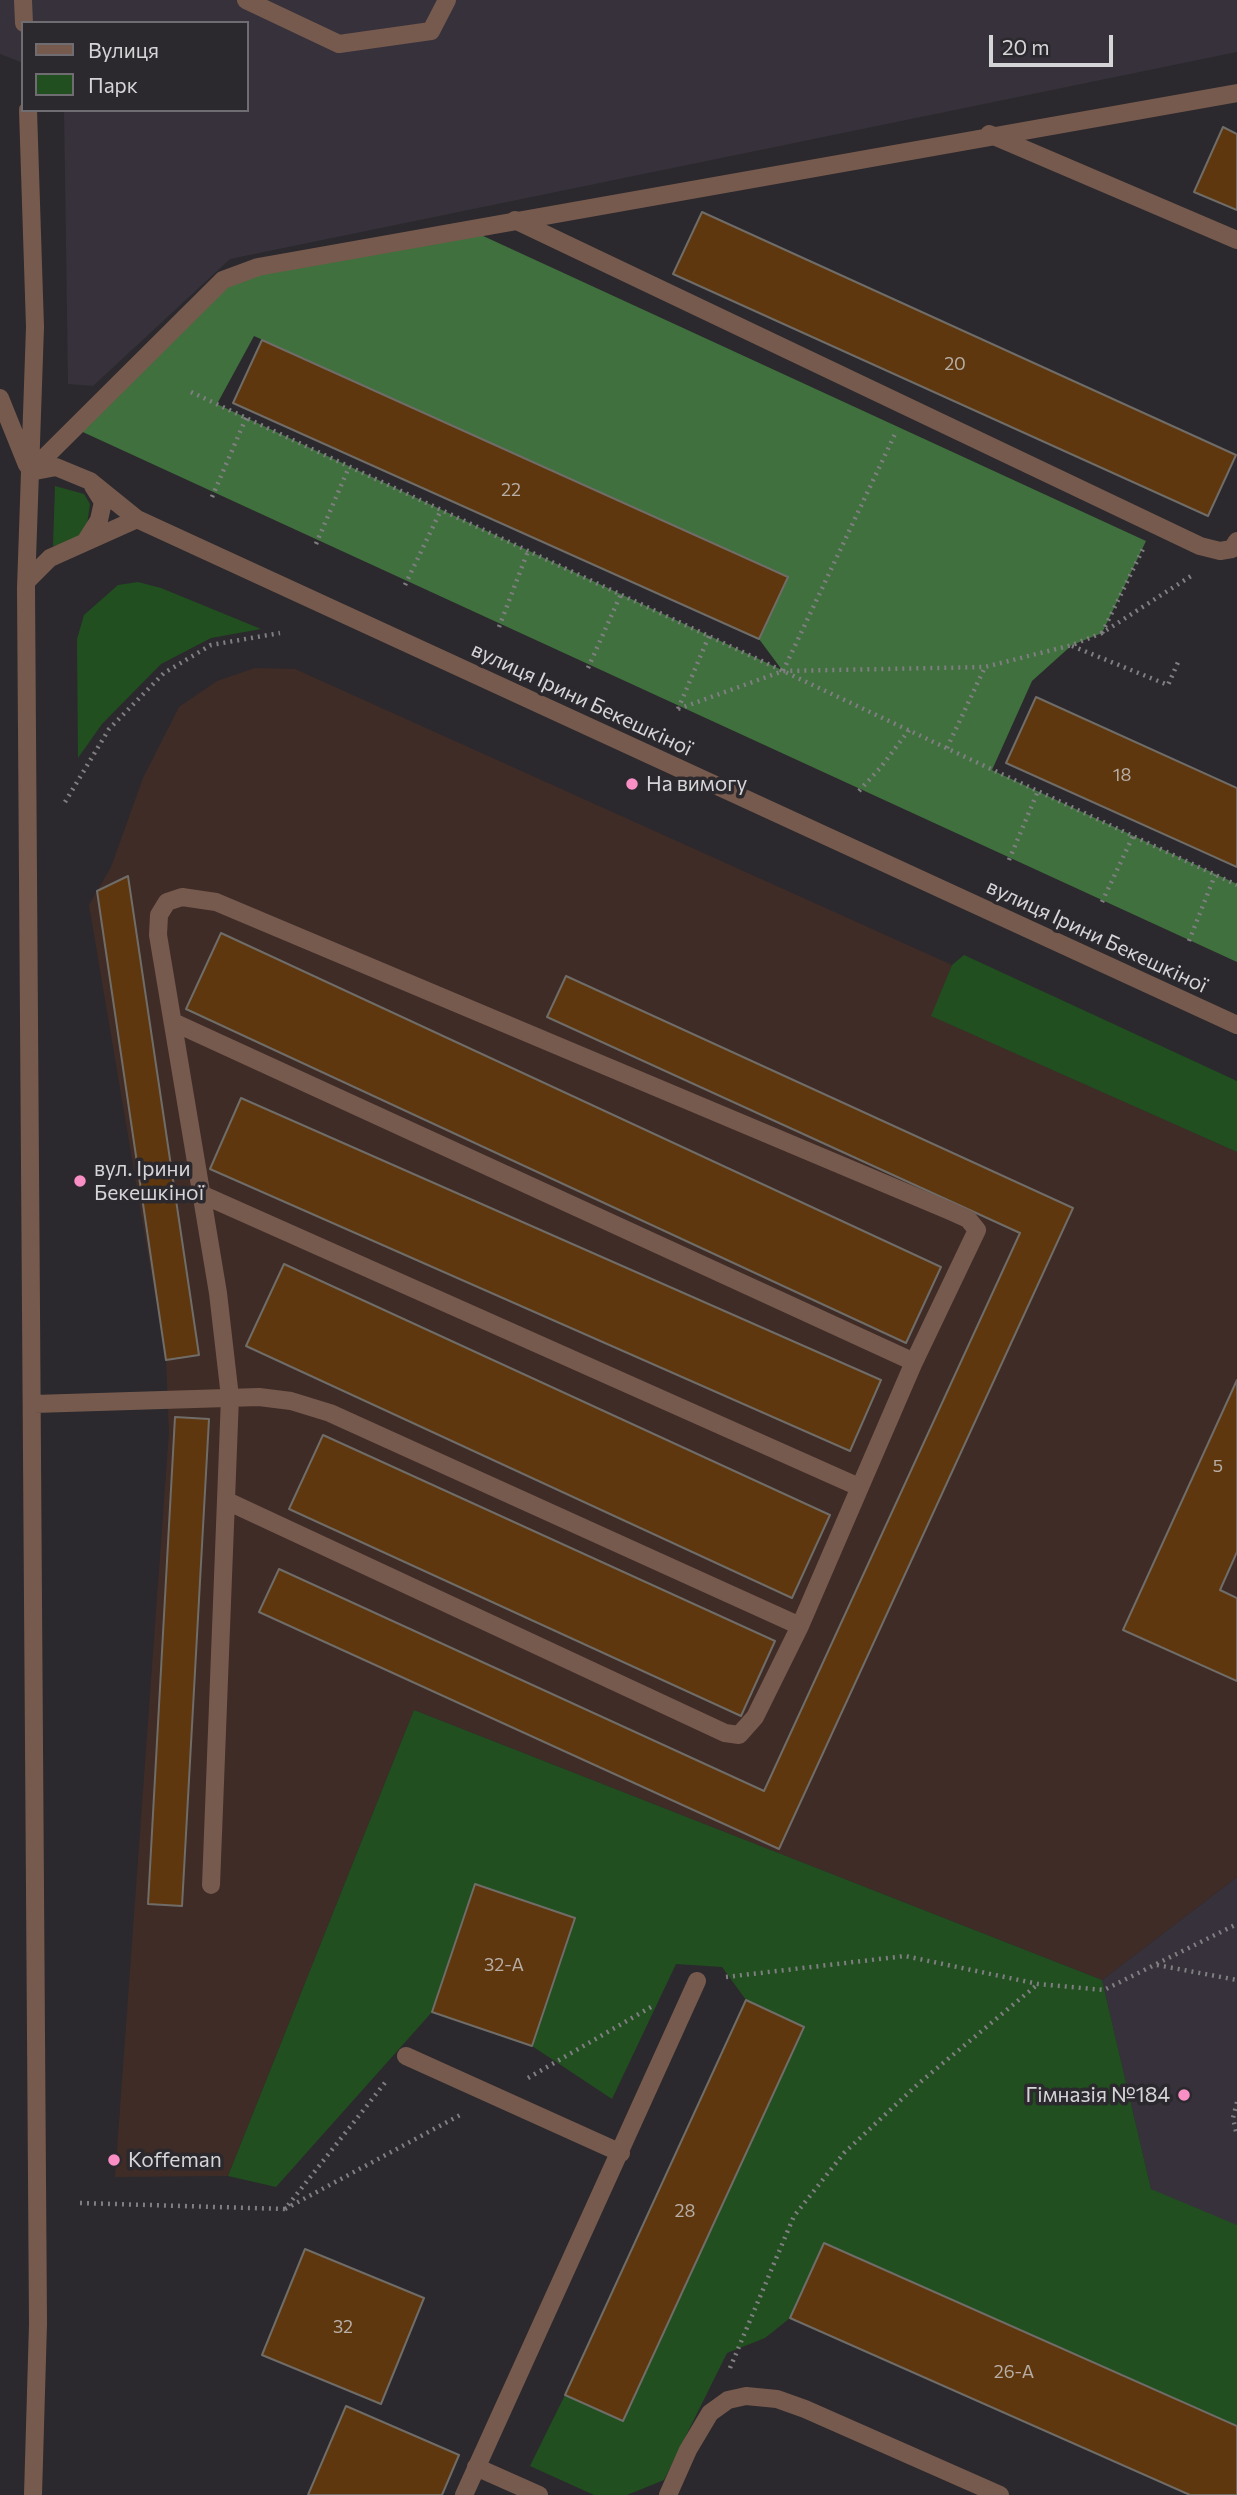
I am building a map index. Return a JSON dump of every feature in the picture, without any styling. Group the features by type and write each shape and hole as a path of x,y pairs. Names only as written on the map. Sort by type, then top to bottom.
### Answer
{"street":[{"path":"23,0 24,21"},
{"path":"246,0 339,44 431,31 447,0"},
{"path":"30,472 223,280 258,267 989,134 1237,93"},
{"path":"27,112 35,327 27,581 38,2324 33,2495"},
{"path":"989,134 1237,240"},
{"path":"515,220 1200,546 1220,551 1235,545"},
{"path":"0,398 30,472"},
{"name":"вулиця Ірини Бекешкіної","path":"30,472 56,467 90,481 137,519 1237,1025"},
{"path":"83,545 99,520 103,502 90,481"},
{"path":"27,581 50,558 137,519"},
{"path":"211,1885 230,1397 201,1194 158,935 159,915 167,902 182,897 216,901 968,1219 977,1230 914,1363 800,1626 750,1726 739,1735 725,1733 227,1501"},
{"path":"173,1022 914,1363"},
{"path":"201,1194 859,1487"},
{"path":"34,1404 230,1397 291,1401 330,1413 800,1626"},
{"path":"464,2495 697,1981"},
{"path":"407,2056 621,2153"},
{"path":"668,2495 688,2450 710,2413 728,2400 746,2396 777,2399 1000,2495"},
{"path":"476,2467 538,2495"}],"path":[{"path":"191,391 1237,885"},
{"path":"783,671 908,407"},
{"path":"212,497 246,418"},
{"path":"316,544 349,467"},
{"path":"405,585 441,510"},
{"path":"1102,634 1154,525"},
{"path":"709,636 678,709 783,671 985,667 1072,645 1102,634 1235,545"},
{"path":"499,627 528,551"},
{"path":"588,668 621,594"},
{"path":"65,802 109,729 164,673 211,645 280,633"},
{"path":"1072,645 1168,685 1179,660"},
{"path":"947,748 985,667"},
{"path":"859,791 909,730"},
{"path":"1009,860 1038,791"},
{"path":"1102,902 1133,836"},
{"path":"1189,941 1215,875"},
{"path":"1104,1990 1237,1924"},
{"path":"1157,1965 1237,1980"},
{"path":"710,2413 794,2216 844,2153 918,2084 1038,1984"},
{"path":"80,2203 285,2209 407,2056"},
{"path":"1237,2102 1233,2118 1237,2136"}],"shaded area":[{"path":"0,0 1237,0 1237,52 230,259 93,386 68,384 64,112 248,112 248,21 21,21 21,62 0,54"},
{"path":"255,668 295,669 952,965 932,1016 1237,1152 1237,1877 1102,1980 414,1710 228,2176 115,2177 169,1432 166,1360 89,905 111,867 143,778 179,707 217,681"},
{"name":"Гімназія №184","path":"1237,1877 1237,2239 1151,2189 1102,1980"}],"green space":[{"path":"468,229 1146,541 1102,633 1072,645 1032,681 992,770 1237,884 1237,962 74,428 223,280","holes":["254,336 787,577 759,639 782,670 217,404"]},
{"path":"55,486 84,494 90,504 86,532 81,541 53,546"},
{"path":"138,582 161,588 261,629 211,638 161,664 102,724 78,758 77,639 84,615 118,585"},
{"path":"964,955 1237,1081 1237,1152 931,1016 952,965"},
{"path":"414,1710 1102,1980 1151,2189 1237,2225 1237,2426 824,2243 790,2318 765,2338 727,2353 664,2480 627,2495 594,2495 530,2466 565,2395 623,2421 804,2027 746,2000 722,1967 676,1964 612,2099 532,2046 575,1918 476,1884 432,2012 276,2187 228,2176"}],"building":[{"path":"1223,127 1237,134 1237,210 1194,192"},
{"path":"702,212 1236,455 1208,516 673,274"},
{"path":"262,340 788,577 759,639 233,403"},
{"path":"1036,697 1237,788 1237,867 1006,763"},
{"path":"128,876 199,1355 166,1360 97,891"},
{"path":"221,933 941,1267 906,1343 186,1009"},
{"path":"566,976 1073,1208 779,1849 259,1612 279,1569 764,1791 1020,1233 547,1017"},
{"path":"241,1098 881,1380 850,1451 210,1169"},
{"path":"284,1264 830,1515 792,1598 246,1346"},
{"path":"1237,1380 1237,1552 1220,1590 1237,1598 1237,1681 1123,1630"},
{"path":"175,1417 209,1419 182,1906 148,1904"},
{"path":"323,1435 775,1641 741,1716 289,1509"},
{"path":"475,1884 575,1918 532,2046 432,2012"},
{"path":"746,2000 804,2027 623,2421 565,2395"},
{"path":"824,2243 1237,2426 1237,2495 1190,2495 790,2318"},
{"path":"305,2249 424,2298 381,2404 262,2355"},
{"path":"346,2406 459,2455 442,2495 308,2495"}],"place":[{"name":"На вимогу","path":"632,784"},
{"name":"вул. Ірини Бекешкіної","path":"80,1181"},
{"name":"Гімназія №184","path":"1184,2095"},
{"name":"Koffeman","path":"114,2160"}]}
